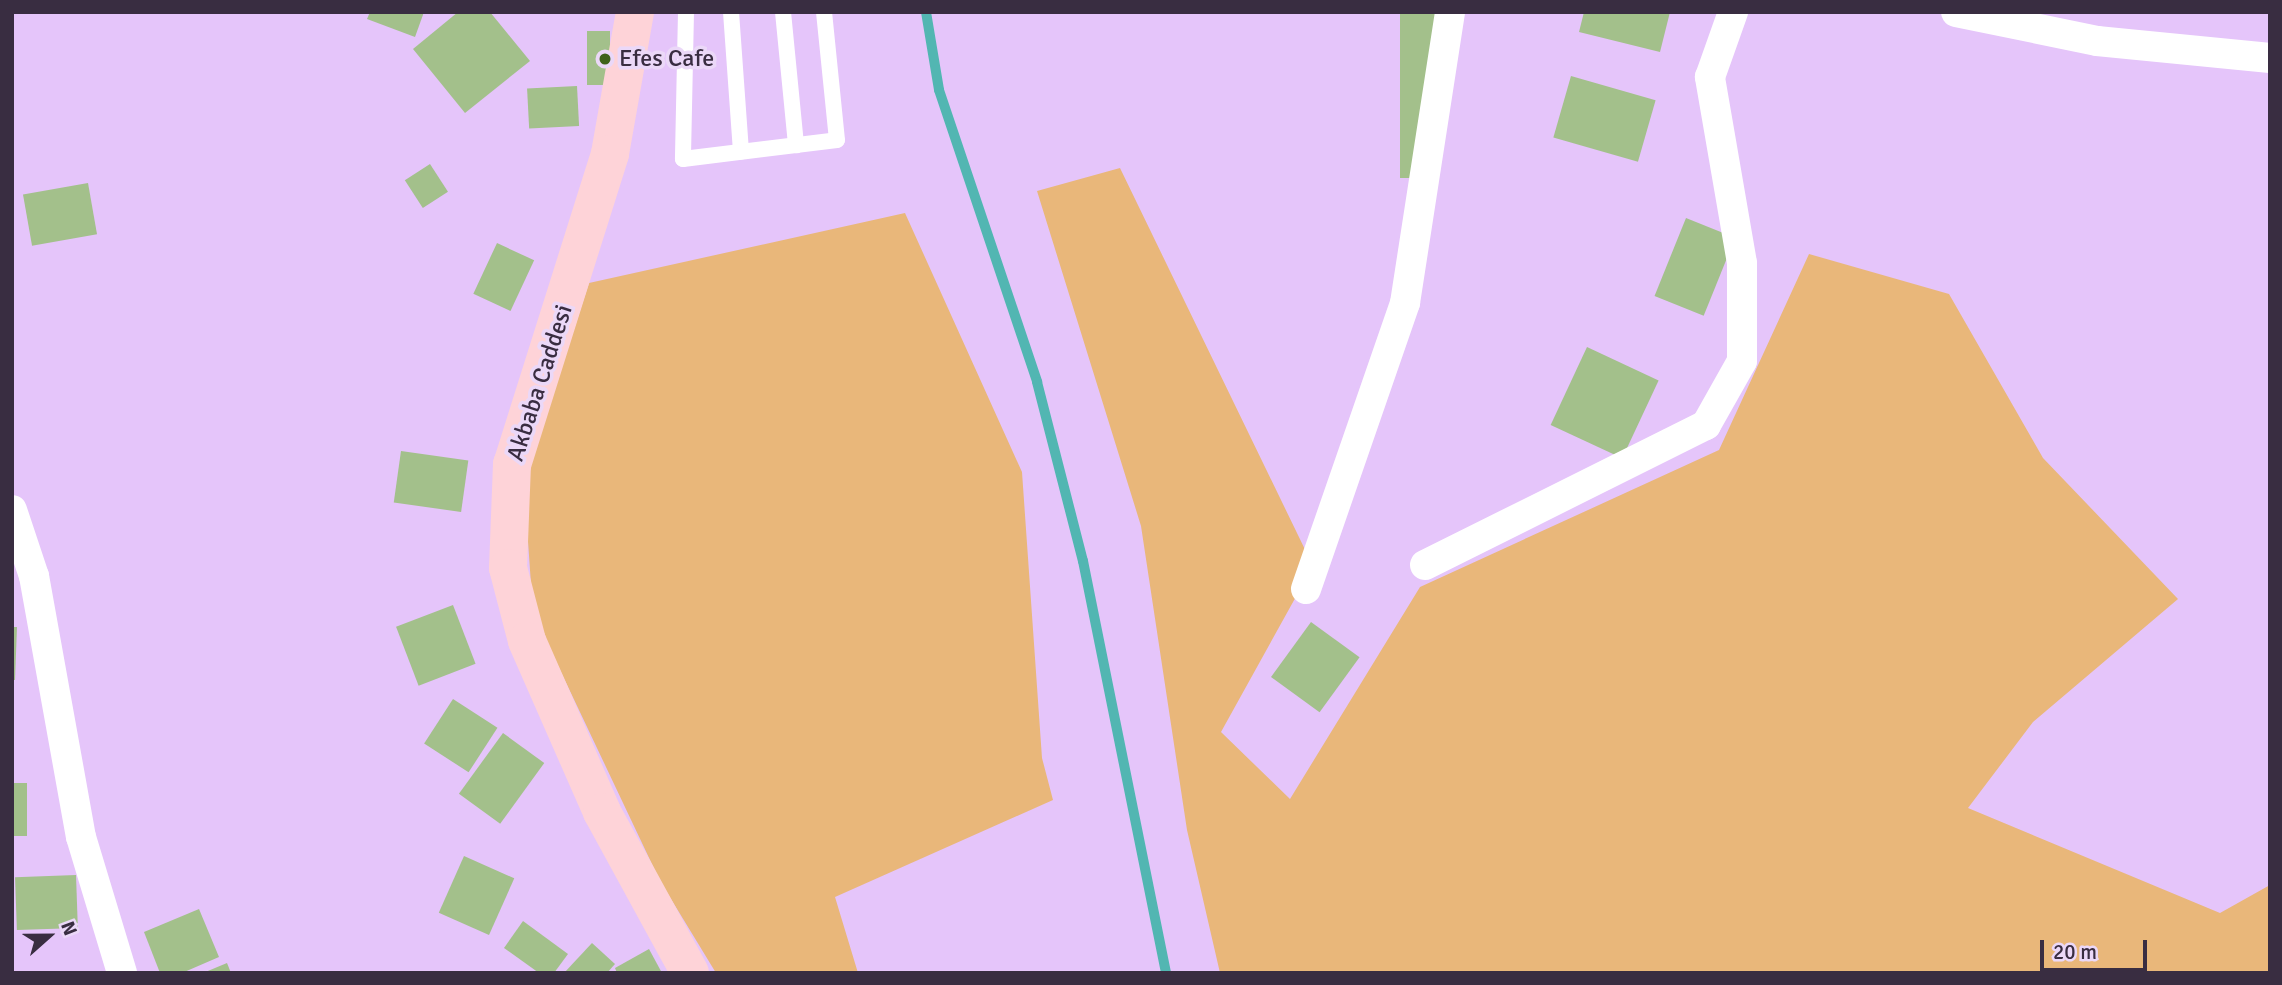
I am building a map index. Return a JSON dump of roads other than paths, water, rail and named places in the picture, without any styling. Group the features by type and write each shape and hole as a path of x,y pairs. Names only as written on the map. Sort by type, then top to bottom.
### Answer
{"main road":[{"name":"Akbaba Caddesi","path":"635,12 610,154 512,464 508,568 527,641 602,812 690,973"}],"street":[{"path":"1306,589 1405,303 1450,12"},
{"path":"1425,565 1706,425 1742,361 1742,263 1710,77 1733,12"},
{"path":"1956,12 2097,41 2270,58"},
{"path":"12,509 34,576 81,837 122,973"}],"lane":[{"path":"686,12 683,159 837,140 824,12"},
{"path":"731,12 741,152"},
{"path":"783,12 796,145"}],"waterway":[{"path":"926,12 939,90 1037,382 1083,561 1166,973"}],"place":[{"name":"Efes Cafe","path":"605,59"}]}
